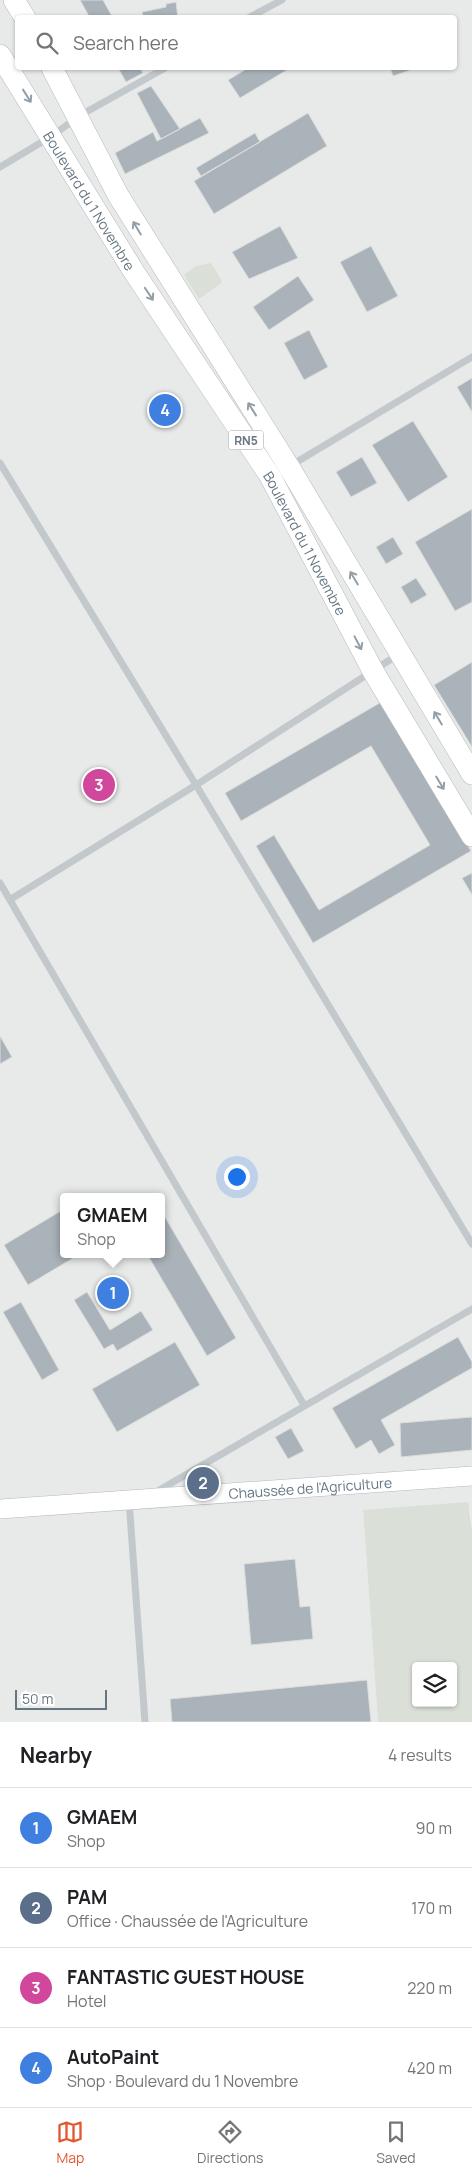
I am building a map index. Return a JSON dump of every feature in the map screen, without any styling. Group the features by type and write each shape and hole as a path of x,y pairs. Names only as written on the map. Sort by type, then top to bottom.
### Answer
{"main road":[{"path":"14,0 23,15"},
{"name":"Boulevard du 1 Novembre","path":"0,55 52,136 134,272 279,472 399,654 472,774"},
{"name":"Boulevard du 1 Novembre","path":"53,70 79,116 118,196 279,472 373,671 472,836"},
{"path":"134,272 155,257"}],"street":[{"name":"Chaussée de l'Agriculture","path":"0,1509 472,1476"}],"lane":[{"path":"254,15 282,0"},
{"path":"0,167 52,136 79,116 161,70"},
{"path":"279,472 472,356"},
{"path":"0,463 472,1244"},
{"path":"10,899 196,785 399,654"},
{"path":"0,883 304,1405"},
{"path":"145,1722 136,1500 472,1309"}],"shaded area":[{"path":"0,0 472,0 472,1529 470,1511 363,1510 378,1722 0,1722"},
{"path":"211,263 222,281 199,299 184,275 196,266"},
{"path":"468,1502 472,1529 472,1722 378,1722 363,1510"}],"building":[{"path":"80,0 103,0 111,15 88,15"},
{"path":"176,2 178,15 142,15 142,12 166,7 166,4"},
{"path":"119,70 141,70 143,73 126,82"},
{"path":"245,70 287,70 240,98 228,80"},
{"path":"391,70 411,70 393,76"},
{"path":"151,86 180,129 161,139 137,93"},
{"path":"308,113 327,146 214,214 194,181"},
{"path":"200,118 209,133 125,174 115,153 153,132 157,141"},
{"path":"255,133 260,142 201,176 196,168"},
{"path":"280,226 298,258 249,279 232,252"},
{"path":"371,246 398,296 367,312 340,262"},
{"path":"298,276 314,300 269,330 253,307"},
{"path":"309,330 328,367 304,380 284,343"},
{"path":"472,378 472,412 457,387"},
{"path":"413,421 448,477 408,502 372,445"},
{"path":"362,457 377,483 351,497 336,472"},
{"path":"472,509 472,602 455,611 415,542"},
{"path":"393,537 403,554 386,564 376,547"},
{"path":"416,578 427,595 411,604 401,587"},
{"path":"472,662 472,747 434,685"},
{"path":"383,701 471,851 313,943 256,846 274,835 319,910 430,845 371,746 241,821 225,793"},
{"path":"472,873 472,895 462,878"},
{"path":"0,1036 12,1057 0,1064"},
{"path":"60,1211 60,1258 73,1258 28,1285 4,1245"},
{"path":"165,1217 236,1338 207,1356 149,1258 165,1258"},
{"path":"87,1292 110,1330 141,1311 153,1330 117,1351 113,1344 104,1349 74,1300"},
{"path":"21,1302 59,1370 42,1380 3,1312"},
{"path":"458,1337 472,1362 472,1368 381,1420 395,1445 379,1454 371,1440 356,1449 332,1408"},
{"path":"175,1342 200,1385 117,1432 92,1389"},
{"path":"472,1417 472,1450 401,1457 400,1423"},
{"path":"291,1428 304,1451 288,1459 275,1437"},
{"path":"295,1559 300,1607 310,1606 313,1639 251,1645 244,1564"},
{"path":"367,1680 371,1722 172,1722 170,1699"}],"place":[{"name":"AutoPaint","path":"165,410"},
{"name":"FANTASTIC GUEST HOUSE","path":"99,785"},
{"name":"GMAEM","path":"113,1293"},
{"name":"PAM","path":"203,1483"}]}
